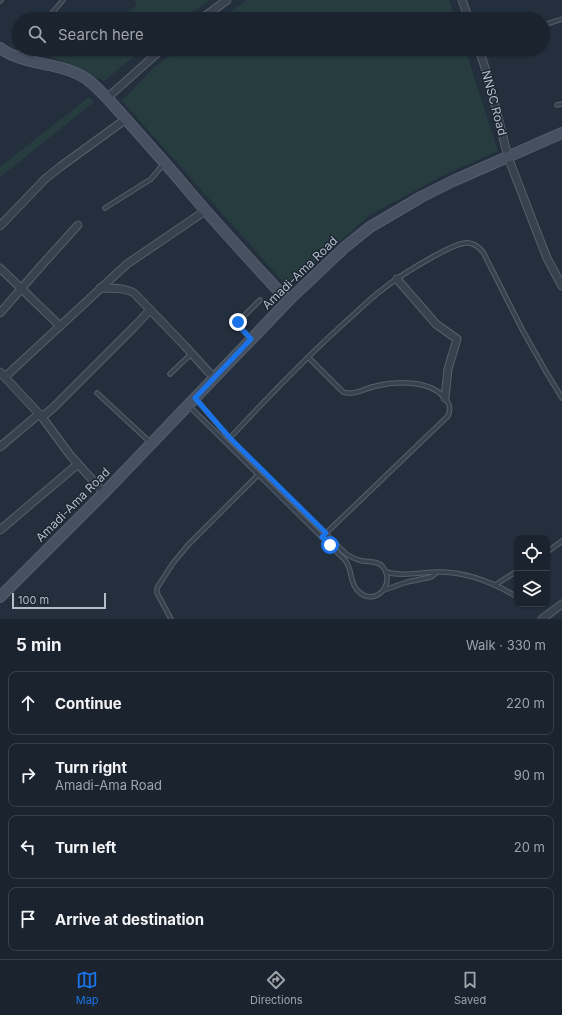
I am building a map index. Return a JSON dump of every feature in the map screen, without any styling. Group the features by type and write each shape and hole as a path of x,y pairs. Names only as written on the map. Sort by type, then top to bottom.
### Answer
{"street":[{"path":"211,12 227,0"},
{"path":"462,0 467,12"},
{"path":"0,48 8,53 12,53"},
{"path":"28,56 71,71 87,79 107,98 165,162 206,211 288,301"},
{"path":"107,98 154,56"},
{"name":"NNSC Road","path":"481,56 508,157 547,258 562,286"},
{"path":"0,226 45,179 126,119"},
{"name":"Amadi-Ama Road","path":"0,597 104,493 288,301 345,247 370,227 421,197 452,181 562,133"},
{"path":"104,493 70,455 40,416 2,374 60,326 127,264 206,211"},
{"path":"0,313 78,225"},
{"path":"0,268 60,326"},
{"path":"397,279 436,324 457,339 448,369 445,398"},
{"path":"100,288 124,289 134,293 214,378"},
{"path":"0,447 40,416 53,408 150,310"},
{"path":"0,530 78,464"},
{"path":"542,619 562,604"}],"lane":[{"path":"53,12 63,0"},
{"path":"550,23 562,19"},
{"path":"557,105 562,104"},
{"path":"105,208 150,179 165,162"},
{"path":"225,443 287,377 331,334 377,294 410,270 458,245 465,243 475,244 483,252 523,331 562,398"},
{"path":"251,339 237,324 260,300"},
{"path":"170,374 191,354"},
{"path":"308,357 346,394 393,383 410,383 429,386 438,391 445,398 450,410 448,416 322,537"},
{"path":"97,393 151,443"},
{"path":"191,401 346,554 357,560 376,562 381,566 386,572 387,576 387,582 384,590"},
{"path":"191,401 225,443 349,565 353,585 360,593 370,597 376,596 384,590 407,582 431,577 437,572"},
{"path":"170,619 157,594 157,588 173,563 188,545 258,475"},
{"path":"550,550 562,541"},
{"path":"386,572 400,575 437,572 459,574 473,577 495,585 514,595"},
{"path":"495,585 514,573"}],"green space":[{"path":"135,0 210,0 192,12 128,12 137,5"},
{"path":"247,0 449,0 453,12 231,12"},
{"path":"50,56 134,56 104,81"},
{"path":"170,56 467,56 498,151 444,175 370,215 289,285 285,284 122,101 152,69"},
{"path":"89,97 94,102 0,177 0,167"}],"route":[{"path":"238,322 237,324 239,327 251,339 195,398 230,438 326,533 322,537 330,545"}]}
